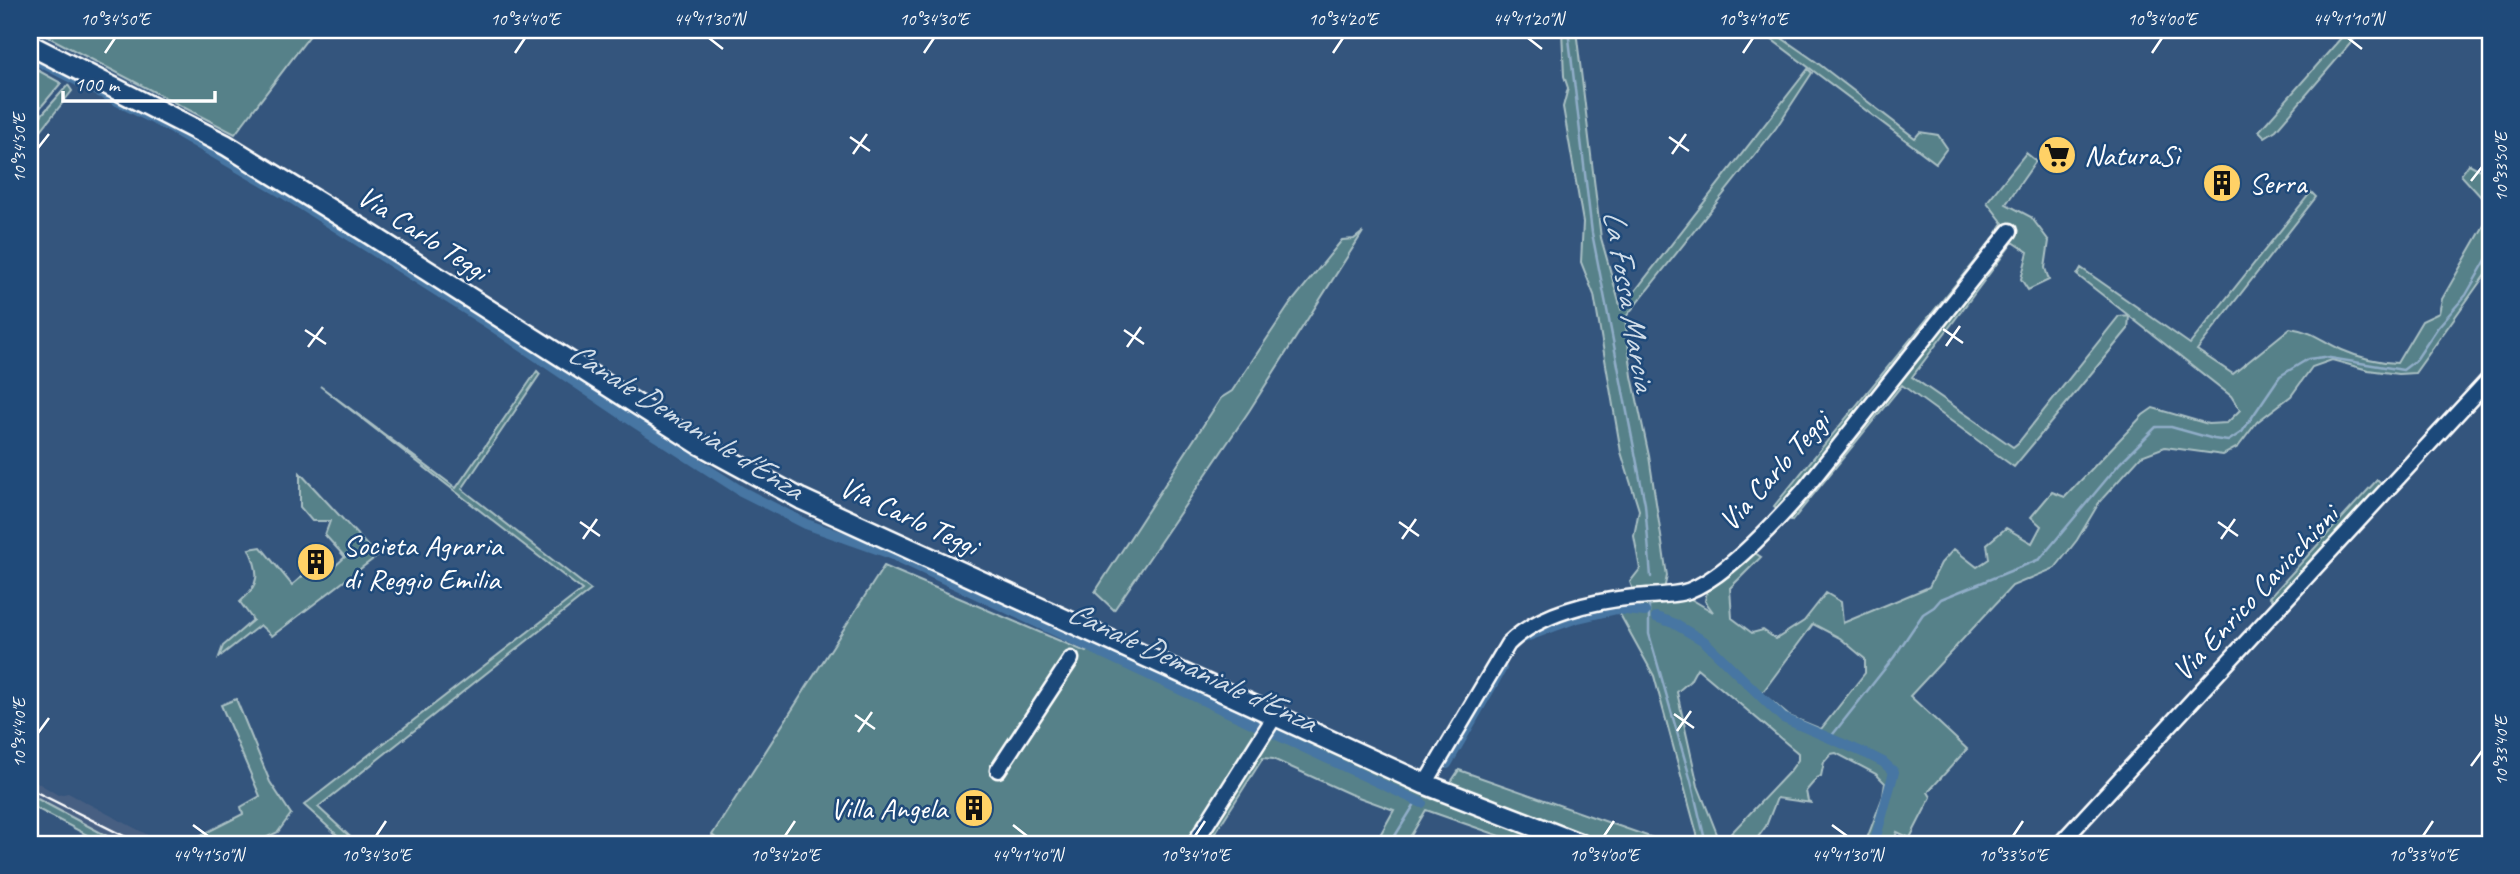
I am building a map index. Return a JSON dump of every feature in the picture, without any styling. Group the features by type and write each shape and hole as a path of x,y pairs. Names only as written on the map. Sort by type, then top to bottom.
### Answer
{"main road":[{"name":"Via Carlo Teggi","path":"30,45 226,145 699,444 751,474 1273,721 1424,785 1580,844"}],"street":[{"name":"Via Carlo Teggi","path":"1424,785 1508,644 1518,634 1532,625 1583,607 1619,598 1686,592 1709,580 1771,528 2010,231"},
{"name":"Via Enrico Cavicchioni","path":"2060,844 2490,378"},
{"path":"998,770 1070,659"},
{"path":"1194,844 1273,721"}],"shaded area":[{"path":"30,778 58,795 68,793 165,844 122,844 30,795"}],"green space":[{"path":"35,30 314,30 235,134"},
{"path":"1562,30 1576,30 1601,238 1621,309 1808,69 1812,73 1776,128 1625,318 1632,376 1649,456 1667,576 1663,594 1679,592 1713,612 1705,601 1709,580 1747,548 1761,557 1730,588 1732,618 1752,633 1763,630 1776,639 1804,621 1826,593 1841,602 1843,623 1929,587 1941,563 1954,549 1977,567 1989,559 1987,544 2006,528 2032,543 2041,526 2031,517 2052,492 2065,497 2143,415 2153,408 2208,424 2227,423 2240,410 2231,396 2129,316 2128,329 2014,467 1902,385 1792,521 1774,506 1995,236 2003,223 1987,202 2026,153 2036,161 2006,204 2031,217 2049,241 2045,268 2049,280 2028,290 2021,279 2028,252 2013,242 1912,377 2013,447 2119,316 2128,315 2077,275 2081,268 2190,344 2311,192 2316,197 2197,350 2233,374 2290,328 2312,334 2356,355 2397,363 2422,321 2439,313 2442,299 2490,215 2490,268 2415,373 2368,370 2332,360 2312,367 2291,396 2257,422 2238,447 2223,455 2165,447 2141,456 2100,501 2077,540 2055,568 2012,586 1910,696 1967,749 1928,792 1931,797 1910,838 1897,832 1893,844 1865,844 1883,796 1885,783 1876,774 1836,753 1831,754 1824,762 1821,776 1806,791 1808,801 1812,803 1777,798 1766,826 1753,844 1721,844 1698,844 1654,676 1617,609 1644,612 1630,582 1640,569 1634,536 1639,510 1621,452 1594,295 1581,262 1583,222 1563,107 1568,88 1564,76","holes":["1813,624 1840,638 1865,659 1865,673 1821,729 1789,716 1762,693","1697,668 1798,753 1798,760 1790,771 1721,844 1698,786 1677,692 1690,681"]},
{"path":"1759,30 1770,30 1815,61 1915,138 1920,132 1938,135 1947,148 1936,163"},
{"path":"2348,30 2362,30 2276,130 2265,137 2259,131"},
{"path":"30,66 61,83 30,120"},
{"path":"68,85 72,91 30,144 30,128"},
{"path":"2469,164 2490,175 2490,207 2461,175"},
{"path":"1363,232 1249,411 1114,610 1095,592 1221,398 1232,391 1290,304 1342,240 1354,239"},
{"path":"537,371 540,374 462,489 591,590 318,807 358,844 347,844 304,805 582,590 320,386 456,488"},
{"path":"300,473 377,556 272,636 260,625 219,657 223,646 253,620 240,602 255,584 255,565 249,549 261,547 292,585 312,568 322,578 345,557 325,535 330,521 312,521 300,507"},
{"path":"2377,480 2386,489 2279,606 2270,597"},
{"path":"884,566 1086,652 1093,644 1102,646 1432,799 1438,790 1580,844 1523,844 1426,810 1406,844 1375,844 1394,810 1350,794 1273,759 1263,758 1208,844 723,844 712,835"},
{"path":"236,699 270,782 291,814 278,832 253,844 184,844 243,814 241,807 260,796 221,705"},
{"path":"1459,770 1670,844 1603,844 1449,785"},
{"path":"30,795 122,844 104,844 30,805"}],"waterway":[{"name":"La Fossa Marcia","path":"1568,30 1592,233 1645,504 1651,577"},
{"name":"Canale Demaniale d'Enza","path":"30,57 167,126 286,195 492,326 741,491 806,524 891,554 1422,803"},
{"path":"1830,738 1894,657 1923,614 1941,599 2040,559 2120,463 2156,427 2171,427 2228,441 2242,432 2280,376 2308,359 2324,357 2403,370 2416,360 2438,327 2466,295 2490,253"},
{"name":"La Fossa Marcia","path":"1649,602 1649,634 1706,844"},
{"name":"Canale Demaniale d'Enza","path":"1523,638 1574,619 1617,609 1645,612"},
{"name":"Canale Demaniale d'Enza","path":"1656,617 1673,623 1704,641 1783,718 1869,755 1894,772 1874,844"},
{"name":"Canale Demaniale d'Enza","path":"1447,764 1502,668"},
{"path":"1390,844 1416,802"}],"railway":[{"path":"30,789 140,844"}],"place":[{"name":"NaturaSì","path":"2057,155"},
{"name":"Serra","path":"2222,183"},
{"name":"Societa Agraria di Reggio Emilia","path":"316,562"},
{"name":"Villa Angela","path":"974,808"}]}
